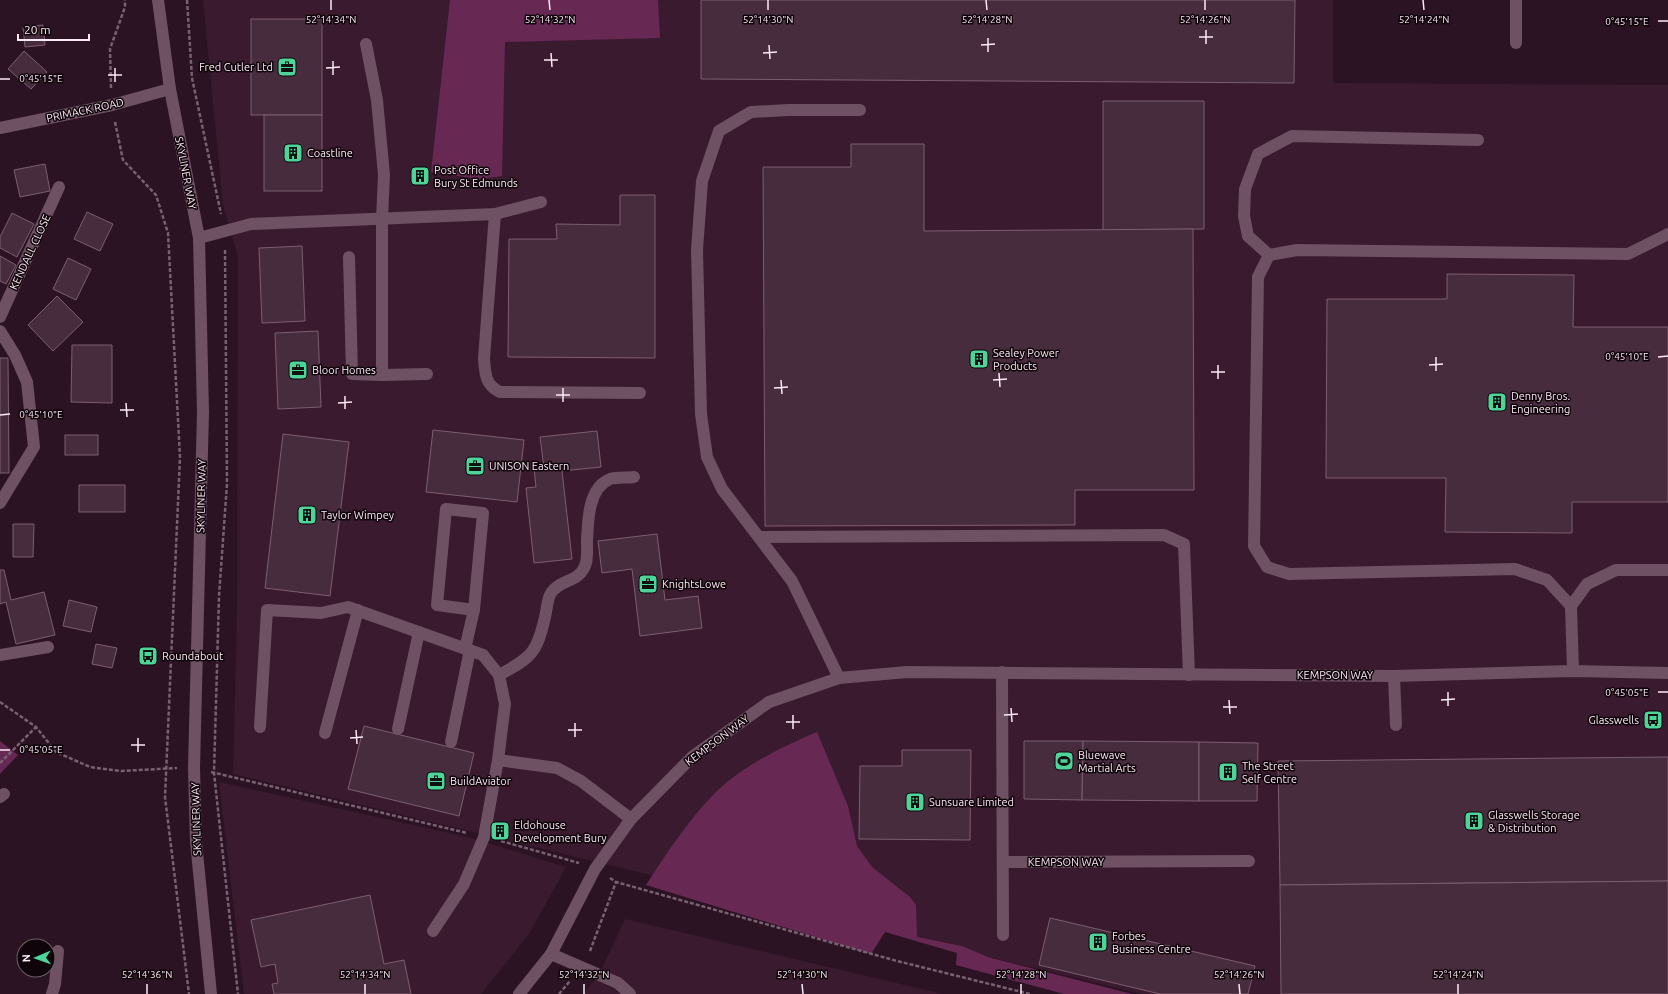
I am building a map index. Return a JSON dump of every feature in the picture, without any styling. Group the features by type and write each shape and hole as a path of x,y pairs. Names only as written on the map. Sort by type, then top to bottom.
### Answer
{"street":[{"name":"SKYLINER WAY","path":"158,0 170,89 199,238 203,412 194,768 196,842 211,994"},
{"path":"1516,0 1516,43"},
{"path":"366,44 377,100 384,175 382,219 382,375"},
{"name":"PRIMACK ROAD","path":"0,128 112,105 170,89"},
{"path":"839,678 792,581 722,489 707,457 701,414 697,250 702,181 719,131 751,112 788,110 860,110"},
{"path":"1269,255 1248,236 1244,216 1246,189 1258,154 1292,136 1478,140"},
{"name":"KENDALL CLOSE","path":"0,317 60,187"},
{"path":"199,238 251,224 496,214 541,202"},
{"path":"496,214 484,358 485,376 491,388 500,392 640,393"},
{"path":"1269,255 1297,250 1628,254 1668,234"},
{"path":"1269,255 1258,277 1254,546 1266,567 1289,574 1515,569 1548,580 1571,606"},
{"path":"349,257 352,374 427,374"},
{"path":"0,331 15,355 27,382 34,447 0,503"},
{"path":"499,675 524,662 535,650 542,633 550,595 555,588 581,574 586,563 588,525 597,488 610,479 634,477"},
{"path":"451,742 474,610 483,513 446,509 437,605 474,610"},
{"path":"760,537 1164,535 1184,544 1189,675"},
{"path":"1573,671 1571,606 1586,584 1616,570 1668,570"},
{"path":"325,733 353,609"},
{"path":"260,726 267,610 321,613 353,609 483,655 499,675 505,704 498,760 484,837 464,884 433,931"},
{"path":"398,729 419,632"},
{"path":"0,655 48,647"},
{"name":"KEMPSON WAY","path":"519,994 551,954 595,869 632,819 692,757 769,702 839,678 907,672 1394,676 1573,671 1668,673"},
{"path":"1002,672 1004,862 1003,935"},
{"path":"1394,676 1396,725"},
{"path":"498,760 556,768 581,781 632,819"},
{"name":"KEMPSON WAY","path":"1004,862 1249,861"},
{"path":"52,994 56,984 58,951"},
{"path":"551,954 618,983 630,994"}],"path":[{"path":"125,0 125,7 110,49 112,105 123,160 156,195 168,233 180,456 165,797 189,994"},
{"path":"0,702 36,727 56,752 90,766 121,771 166,767"},
{"path":"0,763 36,727"},
{"path":"194,768 484,837 581,863 595,869 616,882 897,961 1030,994"},
{"path":"559,994 583,967 616,882"}],"shaded area":[{"path":"203,0 1333,0 1333,83 1668,85 1668,994 1142,994 233,774 237,616 238,257 223,205"},
{"path":"450,0 658,0 660,38 505,42 502,176 479,179 431,172"},
{"path":"817,732 848,806 857,846 872,867 910,897 916,905 917,937 962,946 988,957 1132,994 1064,994 956,965 957,953 885,932 871,954 646,885 669,850 703,805 724,785 748,767 775,751"},
{"path":"0,741 18,755 0,774"},
{"path":"219,782 472,838 566,867 529,934 481,994 244,994"},
{"path":"625,919 943,994 583,994 598,977"}],"building":[{"path":"701,0 1295,0 1294,83 701,79"},
{"name":"Fred Cutler Ltd","path":"251,19 322,19 322,115 251,115"},
{"path":"43,25 45,45 25,47 23,27"},
{"path":"24,51 47,72 31,89 8,69"},
{"path":"1103,101 1204,101 1204,229 1103,230"},
{"name":"Coastline","path":"264,115 322,115 322,191 264,191"},
{"name":"Sealey Power Products","path":"851,144 924,144 924,231 1193,229 1194,490 1075,490 1075,525 765,526 763,167 851,167"},
{"path":"45,164 50,191 20,197 14,170"},
{"name":"Post Office Bury St Edmunds","path":"415,171 426,171 426,181 415,181"},
{"path":"620,195 655,195 655,358 508,357 509,239 557,239 556,224 620,225"},
{"path":"87,212 113,224 100,251 74,239"},
{"path":"12,213 34,224 17,257 0,248 0,237"},
{"path":"302,246 305,321 262,323 259,248"},
{"path":"0,256 16,265 6,284 0,281"},
{"path":"68,258 91,269 76,300 53,289"},
{"name":"Denny Bros. Engineering","path":"1447,274 1574,275 1573,327 1668,327 1668,502 1572,502 1572,533 1445,532 1446,478 1326,478 1327,299 1447,299"},
{"path":"57,296 83,322 53,351 28,325"},
{"name":"Bloor Homes","path":"318,331 321,407 278,409 275,333"},
{"path":"72,345 112,345 112,403 71,402"},
{"path":"0,358 8,358 9,473 0,473"},
{"name":"UNISON Eastern","path":"433,430 524,440 517,502 426,492"},
{"path":"597,431 601,467 562,471 572,559 534,563 526,488 536,487 534,469 544,468 540,437"},
{"name":"Taylor Wimpey","path":"283,434 349,442 330,596 265,588"},
{"path":"65,435 98,435 98,455 65,455"},
{"path":"79,485 125,485 125,512 79,512"},
{"path":"13,524 34,524 33,557 13,557"},
{"name":"KnightsLowe","path":"657,534 665,600 698,596 702,628 640,636 632,569 602,573 598,541"},
{"path":"0,570 4,570 11,600 44,592 55,635 16,644 6,602 0,604"},
{"path":"69,600 97,607 91,632 63,626"},
{"path":"96,644 117,648 112,668 92,664"},
{"path":"364,726 474,753 459,816 348,789"},
{"path":"1024,741 1083,741 1082,800 1024,799"},
{"path":"1083,741 1199,742 1199,801 1082,800"},
{"name":"The Street Self Centre","path":"1199,742 1258,743 1257,801 1199,801"},
{"name":"Sunsuare Limited","path":"902,750 971,750 970,840 859,839 860,766 902,766"},
{"name":"Glasswells Storage & Distribution","path":"1668,757 1668,881 1280,885 1278,761"},
{"name":"Eldohouse Development Bury","path":"497,827 505,829 503,835 495,834"},
{"path":"1668,881 1668,994 1281,994 1280,885"},
{"path":"370,895 384,964 404,960 411,994 274,994 272,984 278,983 275,964 261,967 251,920"},
{"name":"Forbes Business Centre","path":"1050,918 1255,966 1248,994 1160,994 1039,965"}],"place":[{"name":"Fred Cutler Ltd","path":"287,67"},
{"name":"Coastline","path":"293,153"},
{"name":"Post Office Bury St Edmunds","path":"420,176"},
{"name":"Sealey Power Products","path":"979,359"},
{"name":"Bloor Homes","path":"298,370"},
{"name":"Denny Bros. Engineering","path":"1497,402"},
{"name":"UNISON Eastern","path":"475,466"},
{"name":"Taylor Wimpey","path":"307,515"},
{"name":"KnightsLowe","path":"648,584"},
{"name":"Roundabout","path":"148,656"},
{"name":"Glasswells","path":"1653,720"},
{"name":"Bluewave Martial Arts","path":"1064,761"},
{"name":"The Street Self Centre","path":"1228,772"},
{"name":"BuildAviator","path":"436,781"},
{"name":"Sunsuare Limited","path":"915,802"},
{"name":"Glasswells Storage & Distribution","path":"1474,821"},
{"name":"Eldohouse Development Bury","path":"500,831"},
{"name":"Forbes Business Centre","path":"1098,942"}]}
